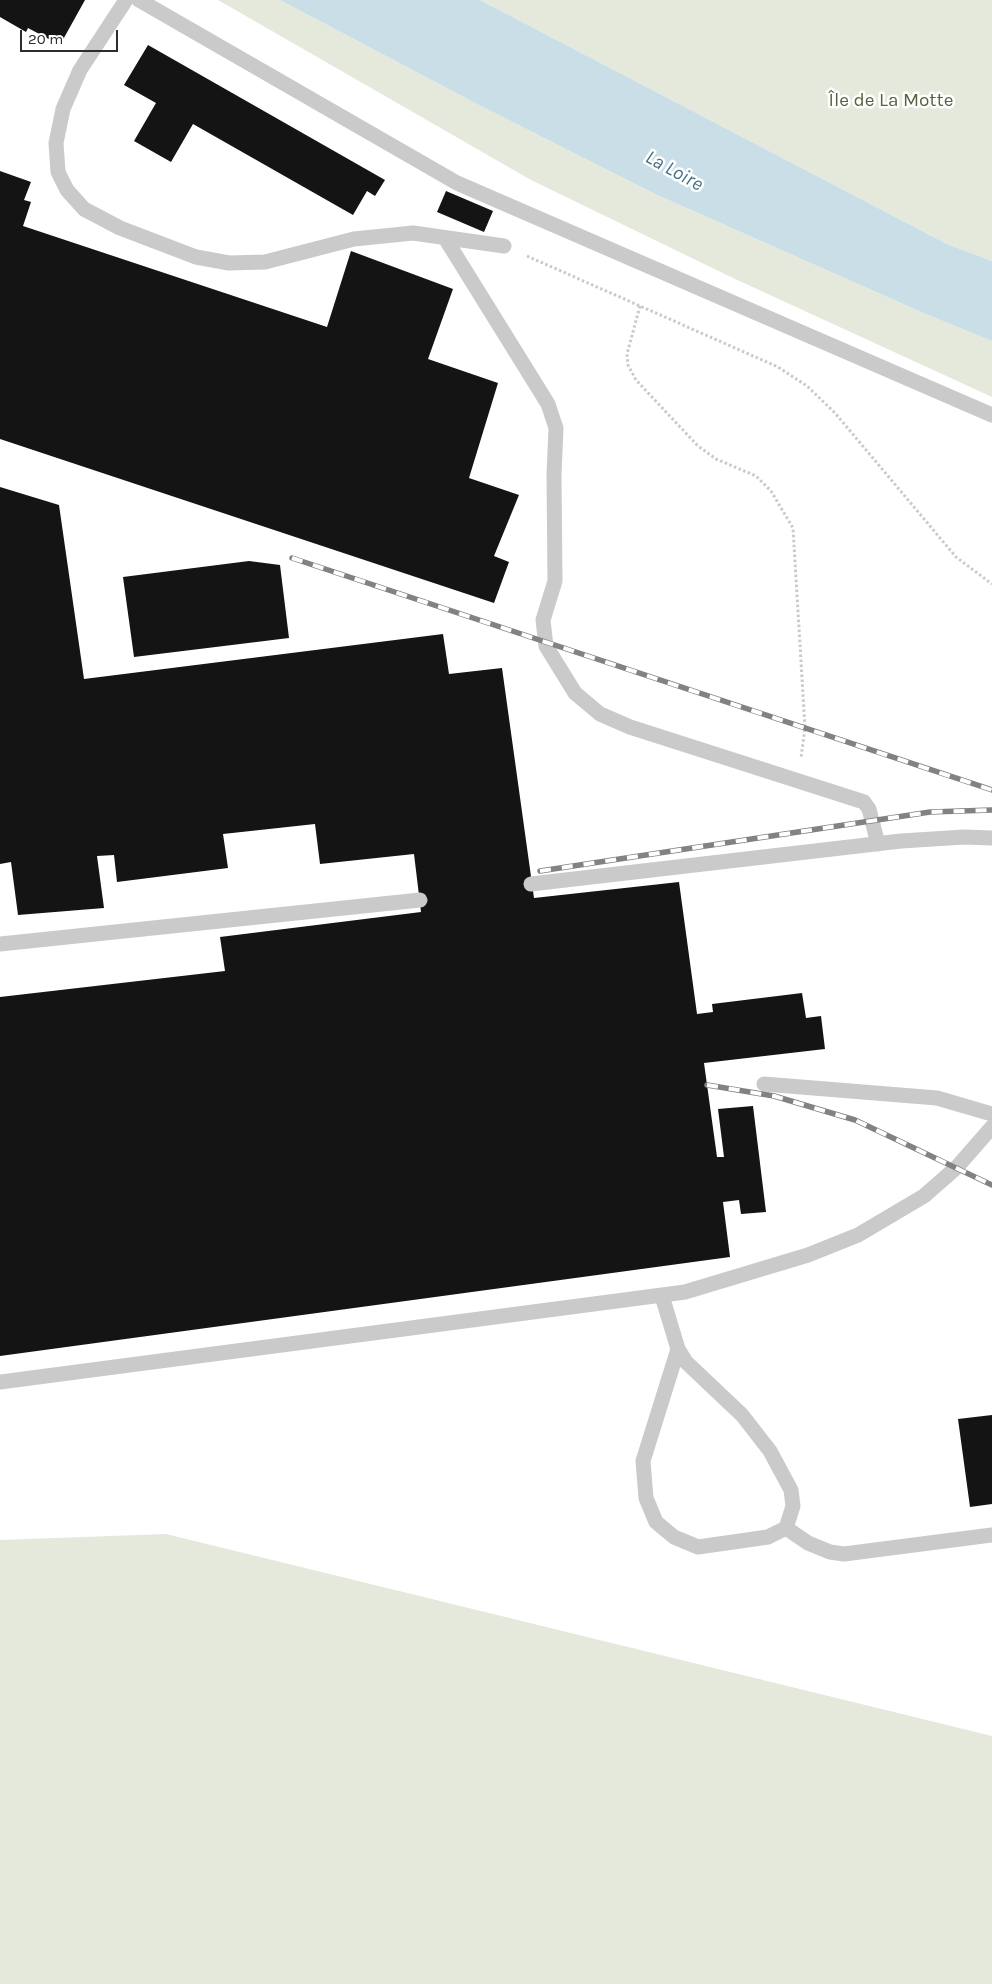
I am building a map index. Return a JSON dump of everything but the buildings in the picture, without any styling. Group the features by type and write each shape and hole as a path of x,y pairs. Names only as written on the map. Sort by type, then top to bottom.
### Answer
{"lane":[{"path":"126,0 80,70 63,109 56,143 58,172 67,190 84,209 128,232 196,257 228,263 265,262 354,239 413,233 504,246"},
{"path":"139,0 457,184 992,415"},
{"path":"445,238 548,404 556,428 554,474 555,581 544,620 544,634 546,646 575,693 600,714 630,726 864,802 869,810 878,844"},
{"path":"531,884 878,844 964,837 992,838"},
{"path":"0,944 420,900"},
{"path":"764,1084 937,1098 992,1114"},
{"path":"0,1382 662,1296 738,1278 808,1255 858,1235 924,1196 958,1167 992,1127"},
{"path":"662,1296 678,1349 686,1362 742,1415 770,1451 791,1490 793,1506 786,1528 768,1537 698,1547 674,1537 656,1522 646,1498 643,1461 678,1349"},
{"path":"786,1528 808,1543 830,1552 844,1554 992,1535"}],"path":[{"path":"504,246 778,368 807,386 834,413 956,557 992,584"},
{"path":"640,306 627,354 628,365 636,380 698,446 716,459 756,476 771,491 793,528 805,728 798,781"}],"green space":[{"path":"218,0 280,0 475,103 655,194 928,315 992,341 992,397 733,278 531,180"},
{"name":"Île de La Motte","path":"480,0 992,0 992,261 947,244"},
{"path":"166,1534 992,1736 992,1984 0,1984 0,1540"}],"water":[{"name":"La Loire","path":"280,0 480,0 947,244 992,261 992,341 928,315 655,194 475,103"}],"railway":[{"path":"292,558 992,790"},
{"path":"540,871 930,812 992,810"},
{"path":"707,1085 774,1096 855,1120 992,1185"}]}
